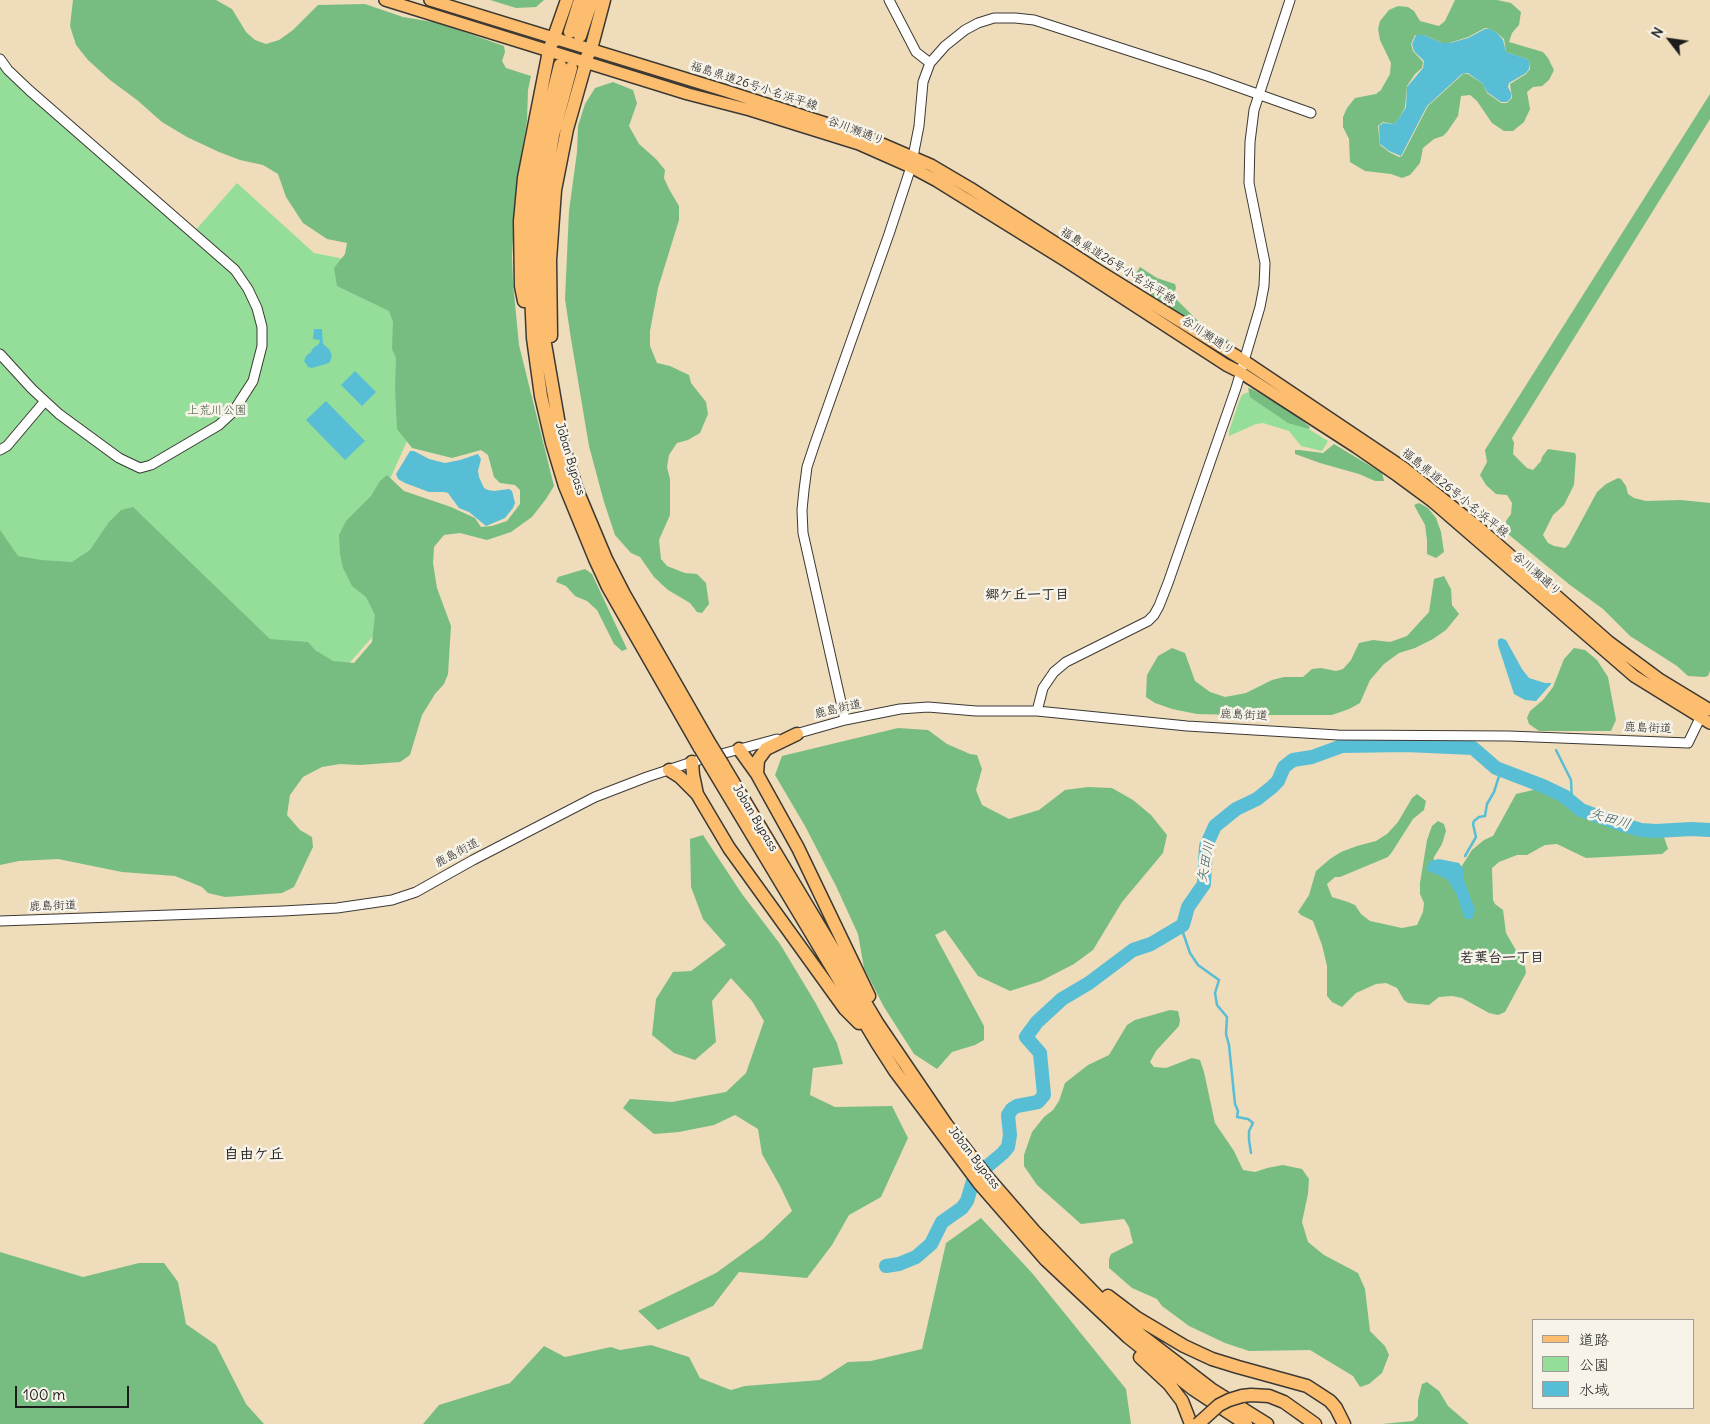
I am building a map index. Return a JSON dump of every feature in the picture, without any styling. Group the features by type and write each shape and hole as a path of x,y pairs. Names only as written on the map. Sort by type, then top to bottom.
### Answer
{"highway":[{"path":"533,338 521,286 520,222 524,178 554,42 567,0"},
{"path":"580,0 575,34 592,0"},
{"path":"552,391 550,260 555,190 567,129 604,0"},
{"name":"Joban Bypass","path":"705,746 606,559 577,490 562,442 544,338 541,289 541,226 546,177 566,66 543,133 533,199 529,246 533,338 552,443 565,486 608,587 705,746 878,1024 916,1080 920,1094"},
{"path":"757,774 758,760 766,749 796,734"},
{"path":"739,749 757,774 798,848 870,997 901,1048 916,1080"},
{"path":"692,762 692,775 697,794"},
{"name":"Joban Bypass","path":"718,766 877,1043 920,1094 956,1154 1128,1337 1193,1389 1246,1424"},
{"path":"669,770 680,777 697,794 729,848 767,901 846,1009 877,1043"},
{"path":"1049,1255 1124,1343 1169,1384 1182,1401 1190,1424"},
{"path":"1049,1255 1162,1334 1212,1359 1238,1368 1307,1386 1330,1401 1344,1424"},
{"name":"Joban Bypass","path":"1049,1255 1142,1336 1211,1389 1267,1424"},
{"path":"1198,1424 1219,1405 1242,1396 1252,1395 1269,1396 1284,1402 1315,1424"}],"main road":[{"path":"384,0 554,42"},
{"name":"福島県道26号小名浜平線","path":"430,0 554,42 586,58 859,134 912,162 970,188 1243,360 1404,468 1478,527 1609,642 1706,714"},
{"name":"谷川瀬通り","path":"912,162 1356,447 1432,501 1634,676 1706,714"}],"street":[{"path":"890,0 916,52 930,64"},
{"path":"1037,711 1043,688 1054,672 1066,662 1148,622 1154,615 1170,577 1240,372 1260,307 1264,286 1264,252 1253,208 1248,160 1254,110 1290,0"},
{"path":"845,720 803,533 802,510 804,490 807,467 889,234 912,162 923,82 930,64 945,46 965,30 994,18 1034,20 1259,93 1311,113"},
{"path":"0,59 8,70 29,90 235,270 248,289 261,318 262,346 253,381 238,405 219,425 151,465 140,468 119,458 76,428 45,401 0,354"},
{"path":"0,450 17,435 45,401"},
{"name":"鹿島街道","path":"0,921 283,912 337,908 392,900 416,892 473,860 595,797 692,762 845,720 900,709 928,707 976,711 1037,711 1187,726 1338,735 1509,736 1688,743 1706,714"}],"green space":[{"path":"73,0 216,0 232,9 246,32 255,40 266,44 279,40 293,30 318,5 365,4 403,17 439,23 504,46 505,52 502,61 506,68 531,76 528,90 527,121 516,188 512,256 513,283 519,345 554,486 532,517 511,532 487,540 460,533 444,535 434,547 433,563 437,588 451,626 448,674 444,684 435,694 422,715 410,755 400,762 360,765 340,764 322,767 303,777 290,795 287,815 300,830 312,837 313,847 294,887 282,893 225,897 208,893 202,887 175,876 122,872 58,859 19,861 0,865 0,530 18,556 72,562 90,550 109,522 121,510 133,507 270,639 308,642 315,650 333,661 354,663 372,642 375,615 366,597 352,586 343,568 339,535 346,521 371,496 380,481 387,475 404,491 451,507 475,518 481,527 507,521 520,504 520,490 515,485 500,483 494,477 488,455 481,450 452,458 412,448 397,429 396,358 392,349 393,322 389,311 337,286 334,268 345,254 347,243 327,239 303,223 286,197 278,174 263,165 240,160 187,137 162,122 110,80 88,60 76,45 70,26"},
{"path":"490,0 544,0 536,7 516,8"},
{"path":"1455,0 1497,0 1511,3 1521,12 1519,25 1512,33 1509,42 1543,52 1554,70 1549,80 1542,86 1533,87 1527,92 1530,109 1524,122 1513,131 1504,131 1492,123 1477,101 1470,95 1461,96 1458,116 1443,136 1434,139 1423,148 1420,163 1410,175 1402,178 1391,174 1365,171 1350,162 1349,139 1343,127 1343,117 1347,108 1355,98 1376,94 1381,90 1390,74 1391,63 1380,40 1378,29 1380,21 1389,10 1398,6 1408,7 1414,11 1420,21 1439,26 1445,21","holes":["1485,28 1490,29 1504,39 1506,52 1527,59 1530,63 1530,69 1526,74 1510,84 1512,98 1507,103 1501,103 1487,93 1483,84 1468,74 1463,74 1428,106 1402,156 1399,157 1380,145 1378,126 1383,122 1394,124 1400,117 1405,107 1407,86 1415,74 1422,68 1423,62 1413,51 1411,44 1415,35 1424,35 1442,43 1449,43 1468,37"]},
{"name":"上荒川公園","path":"0,59 193,233 237,183 314,253 400,270 417,419 385,490 393,614 335,679 0,690"},
{"path":"613,82 633,90 637,103 629,126 639,144 665,170 664,178 679,206 679,220 658,288 650,331 650,346 657,363 670,366 689,375 691,383 706,402 708,414 700,433 688,440 677,443 669,455 667,467 670,479 670,515 659,540 661,559 667,566 685,573 697,574 706,583 709,604 702,613 697,612 690,603 668,590 654,577 640,557 631,553 615,535 589,446 571,339 565,299 569,211 577,152 578,126 585,104 595,88"},
{"path":"1710,94 1710,119 1512,438 1514,443 1513,454 1527,468 1533,470 1548,449 1575,453 1574,485 1564,505 1553,515 1543,535 1548,543 1554,546 1565,548 1569,544 1597,492 1606,484 1618,478 1626,486 1628,494 1634,498 1646,501 1681,500 1710,503 1710,671 1708,676 1704,677 1688,676 1677,666 1630,636 1603,609 1570,585 1508,534 1506,521 1511,514 1512,503 1507,495 1496,494 1486,485 1480,475 1487,462 1485,450"},
{"path":"1140,267 1157,278 1175,284 1174,293 1171,294 1154,289 1141,280 1141,276 1136,273"},
{"path":"1149,292 1176,299 1197,320 1233,345 1231,347 1166,308"},
{"path":"1248,388 1293,413 1310,427 1309,429 1288,423 1250,397"},
{"path":"1249,392 1328,441 1322,451 1301,446 1289,431 1263,423 1256,424 1229,436 1240,399 1243,394"},
{"path":"1334,444 1382,473 1384,481 1375,481 1359,474 1295,454 1295,450 1323,453"},
{"path":"1419,503 1428,508 1436,518 1441,532 1444,552 1436,558 1427,554 1425,525 1414,505"},
{"path":"585,569 592,574 627,649 622,651 614,644 597,610 587,601 575,596 566,586 556,582 558,577"},
{"path":"1444,576 1451,589 1452,605 1459,614 1446,630 1433,639 1399,653 1384,664 1370,680 1360,703 1349,709 1332,715 1197,714 1172,709 1155,703 1146,697 1147,675 1158,656 1172,648 1185,653 1195,681 1210,692 1225,697 1246,693 1272,680 1284,677 1303,677 1312,669 1321,668 1336,671 1343,669 1351,660 1359,643 1373,640 1390,642 1407,636 1429,612 1434,579"},
{"path":"1574,648 1585,650 1597,660 1608,677 1616,720 1611,731 1539,731 1529,724 1527,718 1530,711 1543,700 1553,687 1564,659"},
{"path":"898,728 928,730 947,744 977,755 982,769 976,790 982,805 1009,819 1039,810 1065,790 1088,787 1112,788 1133,800 1151,815 1167,835 1163,853 1122,902 1093,950 1074,964 1041,981 1010,991 978,976 945,930 935,935 984,1026 984,1040 975,1045 952,1052 937,1069 914,1054 884,1007 864,968 858,934 836,886 805,826 775,775 782,756"},
{"path":"1546,787 1556,788 1608,818 1664,837 1668,849 1662,854 1586,858 1557,844 1545,845 1527,855 1517,855 1499,862 1492,868 1493,900 1503,910 1506,933 1525,966 1526,973 1505,1012 1498,1015 1489,1013 1462,998 1452,996 1439,997 1429,1005 1408,1003 1397,988 1386,983 1376,984 1356,993 1342,1007 1332,1002 1327,996 1327,966 1313,921 1298,912 1309,895 1316,871 1341,852 1376,841 1387,834 1398,822 1412,798 1417,794 1426,801 1424,810 1413,819 1388,857 1340,877 1335,877 1327,884 1332,897 1355,905 1361,914 1370,921 1402,928 1417,925 1423,912 1424,903 1420,894 1420,883 1427,840 1432,826 1438,821 1444,824 1446,831 1442,844 1434,857 1433,866 1458,872 1472,850 1484,840 1493,836 1516,794"},
{"path":"703,835 742,894 780,944 837,1043 843,1064 813,1068 810,1095 835,1107 892,1106 908,1138 881,1197 849,1215 832,1245 807,1278 739,1272 713,1306 658,1330 638,1311 716,1273 763,1239 792,1211 762,1154 758,1129 735,1115 714,1125 679,1132 654,1134 623,1108 630,1099 672,1102 726,1092 746,1073 764,1021 752,1001 731,978 712,1001 716,1042 695,1060 674,1053 652,1035 656,999 673,972 691,971 726,945 703,919 691,887 690,839"},
{"path":"1170,1010 1178,1011 1179,1026 1156,1051 1150,1062 1154,1067 1166,1068 1192,1058 1200,1060 1215,1123 1234,1151 1243,1170 1255,1172 1283,1165 1302,1169 1309,1179 1302,1222 1308,1242 1324,1255 1358,1273 1365,1289 1370,1331 1385,1346 1389,1355 1382,1373 1369,1384 1360,1387 1353,1376 1310,1350 1249,1351 1225,1343 1189,1326 1162,1306 1157,1299 1132,1288 1109,1268 1111,1254 1133,1243 1129,1227 1124,1219 1081,1224 1037,1185 1024,1166 1024,1155 1032,1132 1044,1117 1053,1110 1059,1101 1065,1083 1088,1065 1109,1055 1127,1025 1135,1020"},
{"path":"981,1218 1032,1273 1126,1389 1131,1424 423,1424 439,1405 510,1383 544,1346 565,1357 611,1347 620,1350 651,1345 689,1357 700,1378 731,1390 745,1386 820,1380 848,1362 871,1361 922,1349 946,1243"},
{"path":"0,1252 83,1277 139,1263 164,1263 178,1282 186,1324 216,1345 246,1404 264,1424 0,1424"},
{"path":"1427,1382 1439,1391 1448,1406 1469,1424 1382,1424 1413,1421 1418,1416 1418,1400 1422,1384"}],"water":[{"path":"1485,29 1490,29 1497,33 1503,40 1506,52 1527,59 1530,63 1526,73 1509,83 1508,87 1511,98 1507,102 1501,102 1487,92 1483,84 1468,73 1462,74 1427,106 1401,156 1389,151 1380,144 1379,126 1383,123 1394,124 1400,117 1406,107 1407,87 1423,68 1424,61 1414,51 1412,44 1416,35 1424,35 1442,43 1450,43 1468,38"},
{"path":"314,329 322,329 323,344 329,349 332,356 330,362 312,368 308,367 304,361 313,348 319,344 320,340 313,339"},
{"path":"355,371 376,392 362,406 341,385"},
{"path":"326,401 365,441 345,460 306,420"},
{"path":"410,451 445,463 478,454 481,459 478,471 479,477 484,488 494,491 509,489 512,491 515,503 513,508 505,518 486,526 469,512 459,508 448,493 429,492 405,483 398,479 396,474"},
{"path":"1501,638 1506,640 1529,678 1551,683 1536,701 1525,700 1514,694 1498,645 1498,640"},
{"path":"1439,859 1459,863 1464,870 1463,877 1475,910 1472,919 1466,919 1457,895 1447,879 1426,870 1430,861"}],"waterway":[{"name":"矢田川","path":"886,1266 899,1264 916,1257 931,1244 942,1222 962,1208 967,1201 973,1181 977,1175 1008,1147 1010,1135 1008,1115 1012,1109 1017,1106 1038,1102 1044,1095 1040,1053 1026,1037 1037,1022 1062,999 1089,983 1133,950 1151,944 1183,925 1188,907 1204,884 1206,846 1215,826 1236,809 1257,799 1272,787 1278,781 1284,767 1293,760 1312,757 1342,746 1406,745 1473,748 1496,768 1543,786 1564,796 1581,810 1617,823 1641,830 1710,830"},
{"path":"1556,750 1571,780 1572,802"},
{"path":"1465,856 1476,837 1474,821 1479,817 1485,816 1487,804 1494,792 1501,770"},
{"path":"1181,927 1190,953 1198,965 1219,980 1215,993 1217,1005 1227,1017 1226,1034 1229,1045 1235,1104 1238,1111 1237,1117 1248,1119 1253,1123 1249,1131 1251,1153"}],"district":[{"name":"郷ケ丘一丁目","path":"1027,595"},
{"name":"若葉台一丁目","path":"1502,958"},
{"name":"自由ケ丘","path":"254,1155"}]}
